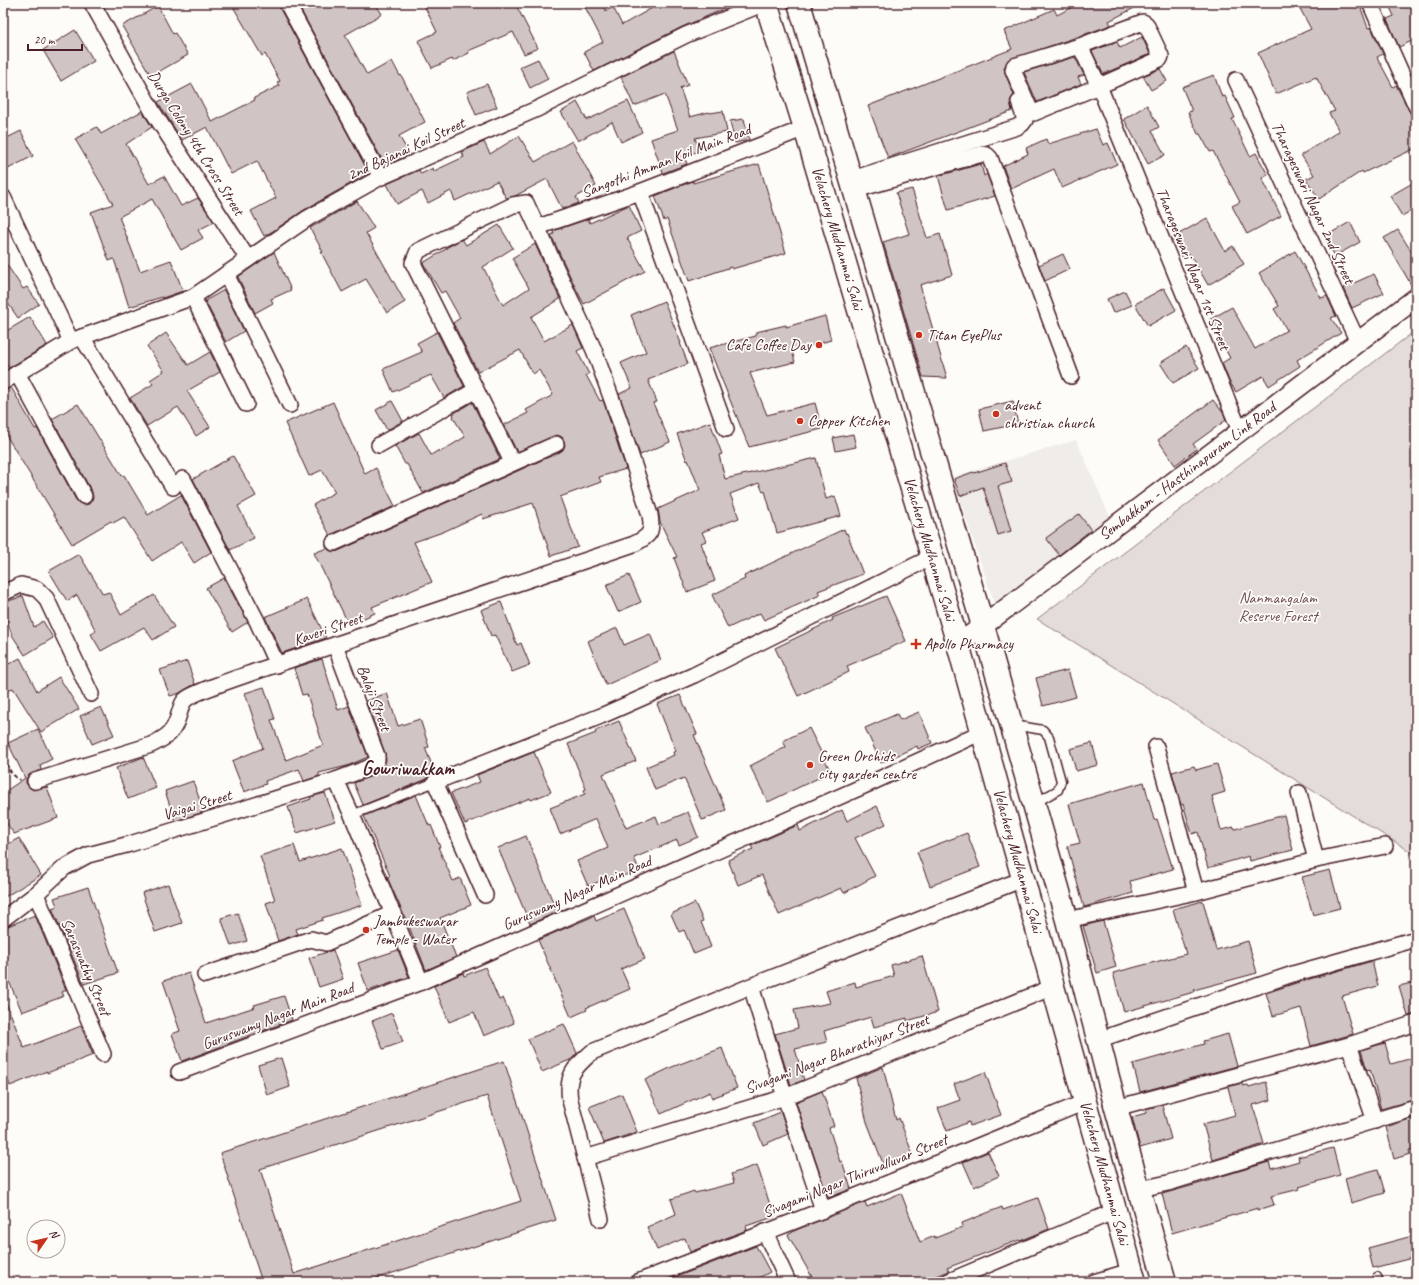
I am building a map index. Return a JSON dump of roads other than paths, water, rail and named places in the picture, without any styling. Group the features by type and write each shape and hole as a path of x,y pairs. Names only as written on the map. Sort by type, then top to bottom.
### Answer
{"main road":[{"name":"Velachery Mudhanmai Salai","path":"765,3 805,128 958,644 1133,1276"},
{"name":"Velachery Mudhanmai Salai","path":"799,3 1012,725 1067,920 1116,1108 1166,1282"}],"street":[{"name":"Durga Colony 4th Cross Street","path":"92,3 153,112 248,259"},
{"path":"287,3 381,177"},
{"name":"2nd Bajanai Koil Street","path":"3,382 76,339 193,297 308,218 381,177 537,109 686,35 765,3"},
{"path":"1370,3 1416,106"},
{"path":"1143,22 1146,24 1161,56 1160,59 1098,86 1034,113 1031,112 1013,70 1014,66 1080,46 1143,22"},
{"name":"Tharageswari Nagar 1st Street","path":"1080,46 1098,86 1240,431"},
{"path":"853,185 1022,124 1025,120 1024,115 1010,78"},
{"name":"Tharageswari Nagar 2nd Street","path":"1236,80 1358,342"},
{"name":"Sangothi Amman Koil Main Road","path":"538,227 640,192 805,128"},
{"path":"853,185 982,154 987,155 990,158 1071,376"},
{"path":"640,192 726,429"},
{"path":"3,197 76,339 178,483 257,620 276,665"},
{"path":"512,462 413,263 418,252 513,205 526,203 538,227"},
{"name":"Kaveri Street","path":"35,781 151,745 170,734 186,699 213,687 634,544 646,538 650,532 652,524 650,515 620,422 594,350 538,227"},
{"path":"226,274 290,405"},
{"path":"193,297 246,404"},
{"name":"Sembakkam - Hasthinapuram Link Road","path":"958,644 1416,298"},
{"path":"17,373 84,496"},
{"path":"379,445 476,390"},
{"path":"334,543 512,462 556,444"},
{"path":"485,895 435,782 601,716 694,674 932,557"},
{"path":"3,593 21,585 37,589 46,598 91,694"},
{"name":"Balaji Street","path":"335,645 377,756 376,763"},
{"name":"Guruswamy Nagar Main Road","path":"179,1072 421,982 875,781 982,732"},
{"path":"1156,748 1196,892"},
{"name":"Vaigai Street","path":"3,919 36,894 64,868 88,855 130,844 336,780 376,763"},
{"path":"336,780 421,982"},
{"path":"1299,793 1316,860"},
{"path":"1067,920 1196,892 1316,860 1385,846"},
{"path":"601,1219 570,1100 568,1087 578,1064 592,1052 751,986 1023,879"},
{"name":"Saraswathy Street","path":"36,894 103,1054"},
{"path":"205,975 310,939 326,943 393,913"},
{"path":"1098,1040 1293,974 1416,939"},
{"path":"751,986 784,1097 824,1210"},
{"name":"Sivagami Nagar Bharathiyar Street","path":"585,1158 784,1097 1053,988"},
{"path":"1116,1108 1349,1045 1416,1023"},
{"path":"1349,1045 1375,1121"},
{"name":"Sivagami Nagar Thiruvalluvar Street","path":"638,1282 674,1276 765,1232 824,1210 1085,1102"},
{"path":"1140,1189 1168,1183 1416,1108"},
{"path":"948,1282 1115,1211"},
{"path":"765,1232 788,1282"},
{"path":"1094,1282 1133,1276"}],"lane":[{"path":"1012,725 1043,730 1050,737 1060,786 1058,790 1034,804"},
{"path":"352,816 435,782"}],"place":[{"name":"Titan EyePlus","path":"919,335"},
{"name":"Cafe Coffee Day","path":"819,345"},
{"name":"advent christian church","path":"996,414"},
{"name":"Copper Kitchen","path":"800,421"},
{"name":"Apollo Pharmacy","path":"916,644"},
{"name":"Green Orchids city garden centre","path":"810,765"},
{"name":"Jambukeswarar Temple - Water","path":"366,930"}],"district":[{"name":"Gowriwakkam","path":"408,768"}],"park label":[{"name":"Nanmangalam Reserve Forest","path":"1278,607"}]}
